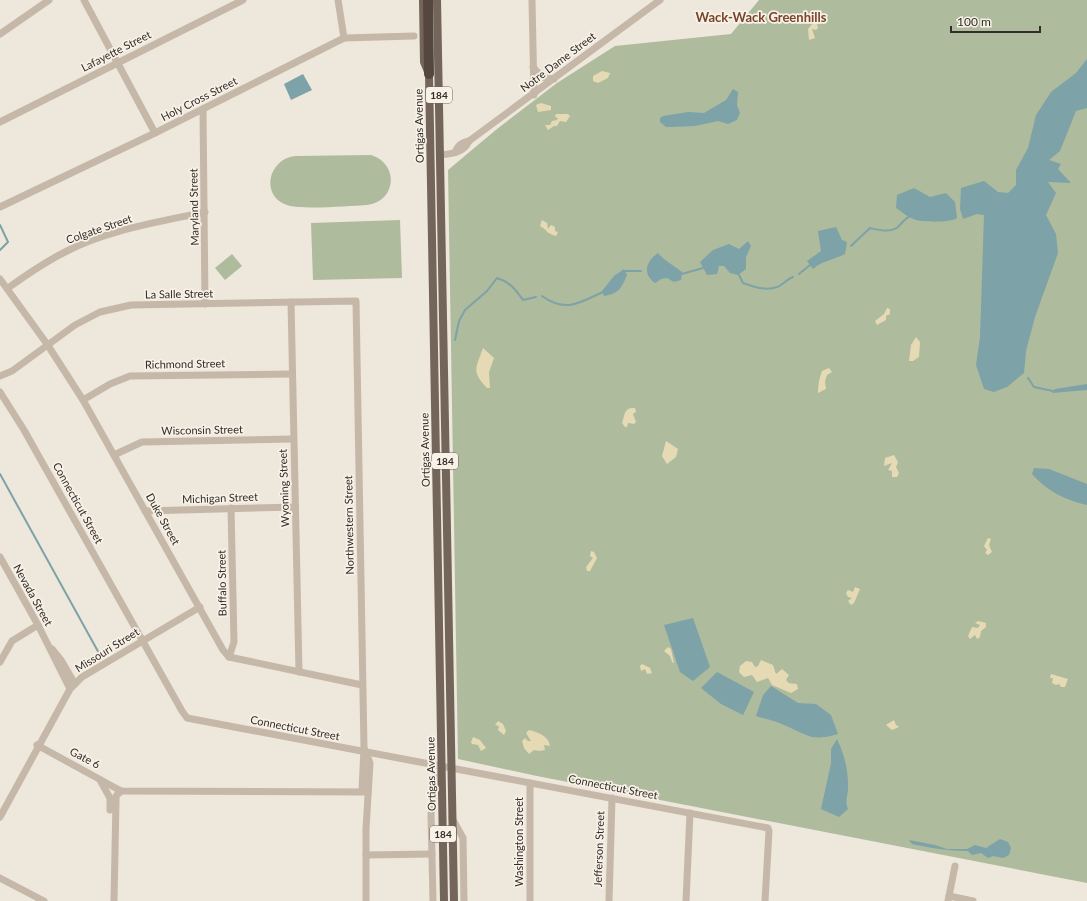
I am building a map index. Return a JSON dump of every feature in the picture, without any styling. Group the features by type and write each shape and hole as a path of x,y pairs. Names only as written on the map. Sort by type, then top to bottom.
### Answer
{"highway":[{"path":"428,0 429,74"}],"main road":[{"name":"Ortigas Avenue","path":"423,0 424,62 429,74 444,901"},
{"name":"Ortigas Avenue","path":"437,0 454,901"}],"street":[{"path":"0,34 49,0"},
{"path":"84,0 155,133"},
{"name":"Lafayette Street","path":"0,122 243,0"},
{"path":"338,0 344,38"},
{"path":"532,0 534,95"},
{"name":"Notre Dame Street","path":"440,155 461,152 467,147 469,141 534,95 660,0"},
{"name":"Holy Cross Street","path":"0,207 155,133 344,38 414,36"},
{"path":"533,67 542,77 554,79"},
{"name":"Maryland Street","path":"203,109 205,304"},
{"name":"Colgate Street","path":"8,288 65,252 91,241 138,227 205,212"},
{"name":"Duke Street","path":"0,279 8,288 47,344 83,400 229,657"},
{"name":"La Salle Street","path":"2,375 12,371 19,364 75,325 100,312 131,306 356,300"},
{"name":"Northwestern Street","path":"356,300 362,685 365,751 366,901"},
{"name":"Wyoming Street","path":"291,302 299,672"},
{"name":"Richmond Street","path":"83,400 110,384 130,376 292,374"},
{"name":"Connecticut Street","path":"0,392 24,430 187,718 768,828 765,901"},
{"name":"Wisconsin Street","path":"114,455 142,442 293,439"},
{"name":"Michigan Street","path":"145,511 295,506"},
{"name":"Buffalo Street","path":"229,657 234,642 231,508"},
{"name":"Nevada Street","path":"0,557 47,643 61,660 72,687"},
{"name":"Missouri Street","path":"0,817 38,745 72,687 82,678 200,607"},
{"path":"0,662 12,641 38,625"},
{"path":"229,657 362,685"},
{"name":"Gate 6","path":"38,745 121,791"},
{"path":"433,901 431,814 433,798 442,767"},
{"path":"98,778 110,798 110,825"},
{"name":"Washington Street","path":"530,783 530,901"},
{"path":"114,901 116,796 121,791 365,792"},
{"name":"Jefferson Street","path":"609,901 612,798"},
{"path":"686,901 690,813"},
{"path":"452,818 463,838 464,901"},
{"path":"366,855 432,854"},
{"path":"955,866 949,899 973,901"},
{"path":"0,878 44,901"}],"green space":[{"path":"759,0 1087,0 1087,883 537,776 458,759 448,170 497,129 557,83 615,46 731,34"},
{"path":"371,155 387,166 390,174 391,182 389,190 384,197 377,202 367,205 303,207 287,205 278,200 273,194 271,178 273,170 286,159 295,156"},
{"path":"400,220 402,278 313,280 311,223"},
{"path":"232,254 242,266 225,280 215,268"}],"sand":[{"path":"817,18 822,19 822,23 817,24 818,28 816,30 812,29 815,38 809,40 808,29 813,23 812,20 815,21"},
{"path":"602,71 610,73 608,78 598,83 593,81 593,76"},
{"path":"541,103 551,106 551,110 538,112 536,105"},
{"path":"556,114 568,114 570,116 566,122 560,121 557,126 554,126 548,130 545,125 550,125 552,121 557,120 558,118 555,117"},
{"path":"542,220 547,223 548,229 551,225 555,227 555,231 558,232 556,236 540,226"},
{"path":"887,308 890,309 890,314 886,316 886,320 877,325 875,321 884,314"},
{"path":"916,337 920,342 919,357 913,361 909,361 911,345"},
{"path":"483,348 494,358 489,372 490,388 487,388 482,382 476,369"},
{"path":"829,368 832,372 827,375 825,381 826,389 818,393 822,371"},
{"path":"635,408 636,412 633,414 636,422 634,424 628,423 627,427 625,427 622,423 627,410"},
{"path":"666,441 678,449 676,457 667,464 662,456"},
{"path":"894,455 898,462 896,467 899,473 897,477 892,477 892,471 888,470 892,463 884,466 885,458"},
{"path":"988,538 991,539 989,545 992,552 988,555 985,553 987,550 984,546"},
{"path":"591,551 594,552 597,558 590,571 587,571 586,567 593,558 590,556"},
{"path":"855,587 860,589 854,603 851,605 848,601 852,598 848,597 846,593 848,590 853,592"},
{"path":"978,621 986,623 986,627 981,631 980,637 977,639 975,635 970,639 968,636 972,627 978,628 980,625 975,623"},
{"path":"668,647 671,649 674,663 672,662 670,656 664,651"},
{"path":"761,660 773,665 776,674 782,669 789,675 786,680 787,682 797,684 798,689 791,693 772,685 768,678 757,682 752,675 744,677 739,672 740,666 746,661 752,662 755,667 758,666"},
{"path":"642,664 650,668 652,673 647,674 645,669 641,671 640,666"},
{"path":"1051,674 1068,679 1065,687 1052,683 1053,678 1050,678"},
{"path":"894,720 896,725 899,727 892,730 886,725"},
{"path":"498,721 503,724 506,731 504,735 498,730 499,726 495,725"},
{"path":"529,730 539,733 545,737 550,746 544,745 545,750 534,750 529,754 524,748 522,741 525,738 528,741 531,741 526,733"},
{"path":"473,737 480,740 486,748 481,751 478,745 472,744 471,742"}],"water":[{"path":"1087,59 1087,108 1076,111 1060,151 1049,160 1061,164 1058,169 1071,183 1048,182 1056,193 1046,215 1056,234 1058,253 1035,317 1026,351 1024,373 1007,387 994,392 984,389 976,365 980,337 984,215 977,214 963,219 960,209 961,188 984,181 998,192 1008,193 1016,185 1016,170 1028,148 1036,115 1051,92 1076,73"},
{"path":"303,74 312,90 291,100 284,84"},
{"path":"733,89 738,92 737,105 740,113 737,120 728,124 718,121 695,126 671,127 666,127 660,122 660,118 663,116 688,112 704,113 726,100"},
{"path":"914,188 930,197 946,193 955,202 957,218 954,220 931,222 920,221 911,218 896,208 897,195"},
{"path":"836,227 842,240 847,242 845,254 813,269 807,261 821,251 818,231"},
{"path":"748,241 751,246 746,257 746,269 738,275 730,273 724,266 719,266 717,274 707,275 700,262 713,250 729,244 739,249"},
{"path":"658,253 682,272 681,280 674,282 667,278 661,279 655,283 648,276 648,264"},
{"path":"624,269 627,275 619,290 604,296 602,291 614,276"},
{"path":"1087,384 1087,390 1052,393 1055,389"},
{"path":"1034,468 1049,469 1087,484 1087,505 1071,500 1050,490 1032,474"},
{"path":"693,618 710,667 693,681 680,672 664,625"},
{"path":"717,672 754,692 743,715 721,704 701,688"},
{"path":"771,686 798,703 816,704 831,715 838,734 821,737 810,736 756,716 763,695"},
{"path":"837,739 845,761 848,788 846,803 848,809 839,817 821,809 831,763 831,749"},
{"path":"1000,839 1008,842 1011,848 1009,855 1003,858 993,856 988,858 981,853 972,855 968,851 947,850 926,847 912,844 909,840 947,849 967,849 975,845 986,848"}],"waterway":[{"path":"851,246 870,228 877,230 892,230 898,227 910,216"},
{"path":"0,225 8,242 0,250"},
{"path":"799,274 810,265"},
{"path":"682,274 703,268"},
{"path":"625,271 641,271"},
{"path":"739,275 743,283 764,289 777,287 793,277"},
{"path":"455,340 459,321 465,310 487,291 497,278 512,286 523,300 536,297"},
{"path":"542,296 558,304 566,305 579,303 603,292"},
{"path":"1028,378 1034,387 1053,391"},
{"path":"0,474 100,655"}],"district":[{"name":"Wack-Wack Greenhills","path":"761,17"}]}
